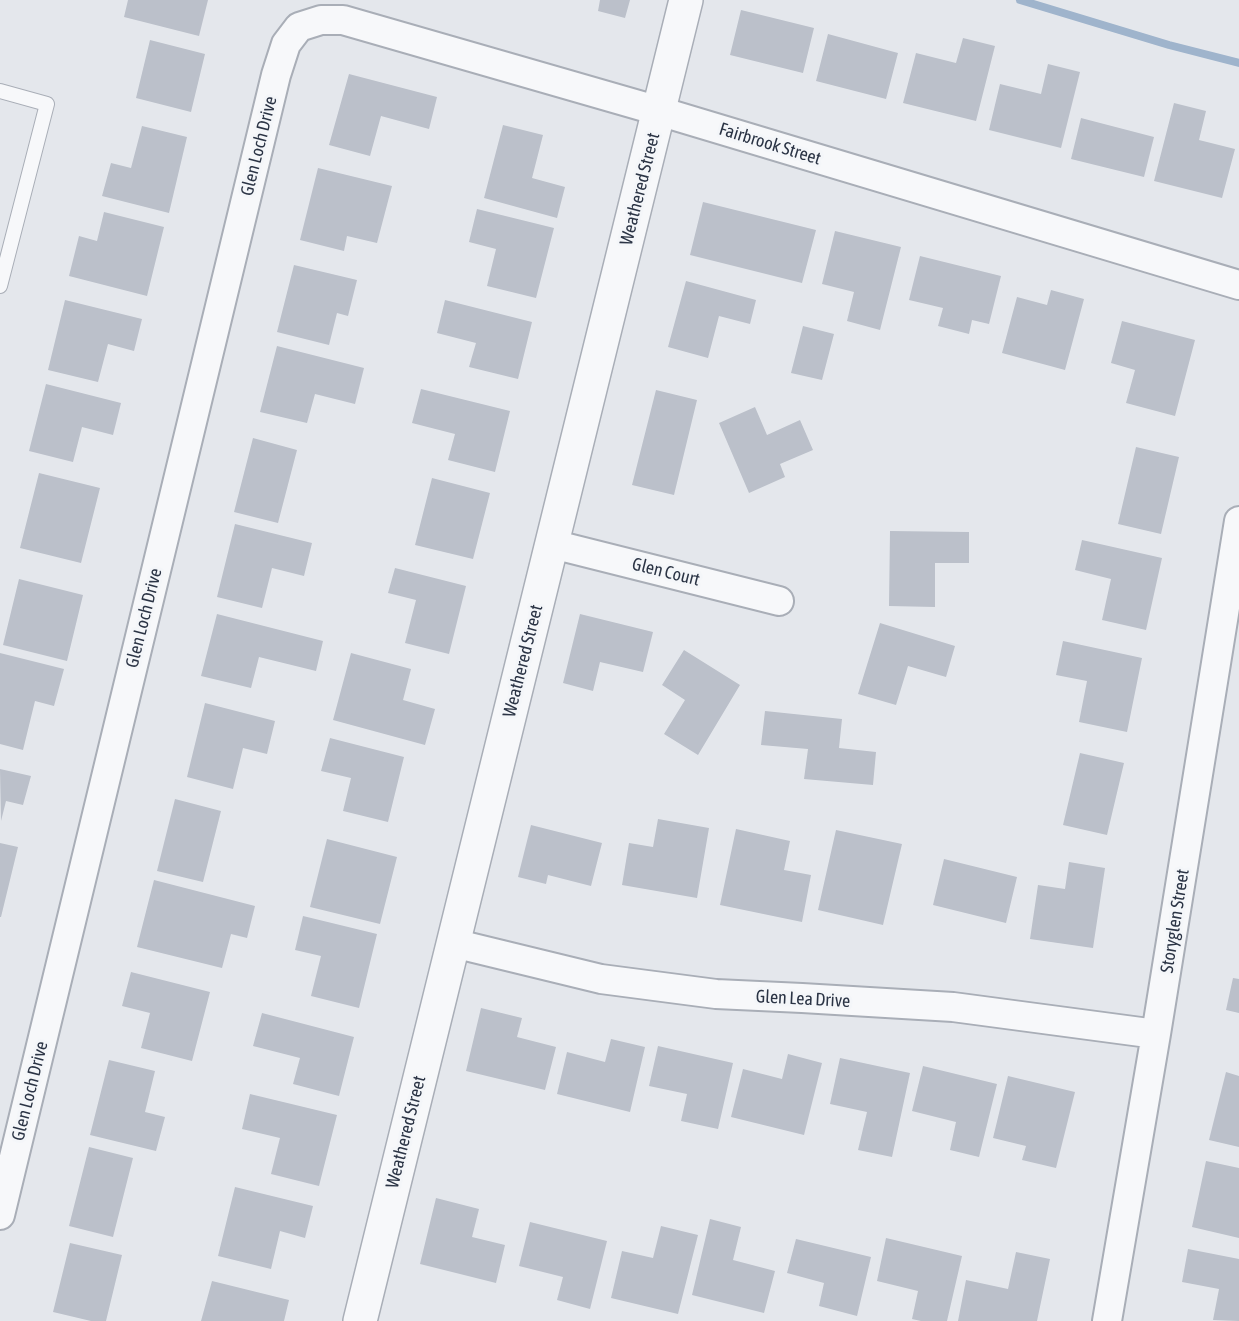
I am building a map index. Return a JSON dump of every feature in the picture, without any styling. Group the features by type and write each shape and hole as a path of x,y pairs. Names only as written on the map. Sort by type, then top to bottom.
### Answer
{"street":[{"name":"Weathered Street","path":"360,1321 686,0"},
{"name":"Fairbrook Street","path":"299,27 321,20 343,20 659,111 1239,285"},
{"name":"Glen Loch Drive","path":"0,1215 276,75 286,44 299,27"},
{"name":"Storyglen Street","path":"1107,1321 1239,521"},
{"name":"Glen Court","path":"552,544 779,601"},
{"name":"Glen Lea Drive","path":"453,943 601,978 716,994 953,1007 1156,1034"}],"lane":[{"path":"0,91 47,104 0,286"}],"building":[{"path":"128,0 208,0 199,36 124,17"},
{"path":"600,0 630,0 625,18 598,11"},
{"path":"741,10 814,28 803,73 730,55"},
{"path":"828,34 898,53 886,99 816,81"},
{"path":"963,38 995,46 976,121 903,103 916,53 956,63"},
{"path":"150,40 205,54 191,112 136,98"},
{"path":"1048,64 1080,72 1061,148 989,130 1000,84 1041,94"},
{"path":"349,74 437,97 429,129 381,116 370,156 329,145"},
{"path":"1174,103 1206,111 1199,140 1235,149 1222,198 1154,181"},
{"path":"1081,118 1154,137 1144,177 1071,159"},
{"path":"503,125 543,135 532,178 565,187 557,218 484,198"},
{"path":"142,126 187,137 169,213 102,196 111,163 131,168"},
{"path":"318,168 392,186 377,243 347,236 344,251 300,240"},
{"path":"703,202 816,230 802,283 690,255"},
{"path":"477,209 554,228 536,298 487,286 496,249 469,242"},
{"path":"104,212 164,227 147,296 69,276 79,236 97,241"},
{"path":"835,231 901,247 880,330 847,321 854,292 822,284"},
{"path":"920,256 1001,276 989,324 972,320 969,334 938,326 943,308 909,300"},
{"path":"294,265 357,280 348,316 337,313 329,345 277,332"},
{"path":"686,281 756,300 750,324 719,316 708,358 668,347"},
{"path":"1051,290 1084,299 1065,370 1002,353 1017,297 1047,305"},
{"path":"65,300 142,319 134,351 108,344 98,382 48,370"},
{"path":"445,300 532,322 518,379 469,367 476,343 437,333"},
{"path":"1122,321 1195,340 1175,416 1126,403 1135,370 1111,363"},
{"path":"803,326 834,334 822,380 791,373"},
{"path":"277,346 364,368 355,404 315,394 307,423 260,412"},
{"path":"46,384 121,403 113,435 82,427 73,462 29,451"},
{"path":"421,389 510,411 495,472 448,460 455,434 412,423"},
{"path":"656,390 697,400 674,495 632,485"},
{"path":"755,407 767,435 800,420 813,450 780,464 785,477 749,493 719,423"},
{"path":"253,438 297,450 278,523 234,512"},
{"path":"1136,447 1179,457 1161,534 1118,524"},
{"path":"39,473 100,488 81,563 20,548"},
{"path":"432,478 490,493 473,559 415,545"},
{"path":"235,524 312,543 304,576 272,568 262,608 217,597"},
{"path":"890,531 969,532 969,563 935,563 935,607 889,606"},
{"path":"1082,540 1162,558 1146,630 1102,620 1111,579 1075,570"},
{"path":"395,568 466,586 449,654 405,643 416,600 388,593"},
{"path":"19,579 83,595 67,661 3,645"},
{"path":"217,614 323,641 316,671 259,657 251,688 201,676"},
{"path":"580,614 653,632 643,672 600,662 593,691 563,683"},
{"path":"880,623 955,646 946,677 908,666 896,705 858,694"},
{"path":"1063,641 1142,658 1127,732 1079,722 1087,681 1056,675"},
{"path":"684,650 740,685 698,755 664,734 685,700 662,685"},
{"path":"0,653 64,669 54,706 35,701 23,750 0,744"},
{"path":"351,653 411,669 403,700 435,709 425,745 333,720"},
{"path":"205,703 275,721 267,754 243,748 233,789 187,777"},
{"path":"765,711 842,719 839,748 876,752 873,785 804,779 808,749 761,745"},
{"path":"330,738 404,757 388,822 343,811 351,778 321,771"},
{"path":"1080,753 1124,763 1107,835 1063,825"},
{"path":"0,769 31,776 23,805 6,801 1,821"},
{"path":"175,799 221,811 203,882 157,871"},
{"path":"658,819 709,828 697,898 622,885 629,843 653,847"},
{"path":"531,825 602,843 591,886 548,875 546,884 518,877"},
{"path":"736,829 790,841 784,870 811,875 802,922 720,905"},
{"path":"836,830 902,844 883,925 818,910"},
{"path":"327,839 397,857 380,924 310,907"},
{"path":"0,843 18,847 1,917 0,917"},
{"path":"944,859 1017,877 1006,923 933,905"},
{"path":"1069,862 1105,868 1093,948 1030,939 1038,885 1065,889"},
{"path":"154,880 255,906 247,938 231,934 222,968 137,947"},
{"path":"303,916 377,934 359,1008 311,996 321,956 295,950"},
{"path":"131,972 210,992 192,1061 141,1048 150,1013 122,1006"},
{"path":"1233,978 1239,979 1239,1013 1226,1010"},
{"path":"481,1008 522,1018 517,1037 556,1047 545,1090 466,1071"},
{"path":"262,1013 354,1037 339,1096 293,1084 300,1058 253,1046"},
{"path":"611,1039 645,1047 630,1112 557,1094 567,1052 605,1062"},
{"path":"658,1046 733,1063 718,1129 681,1121 687,1094 649,1086"},
{"path":"788,1054 822,1063 804,1135 731,1117 743,1069 782,1079"},
{"path":"840,1058 910,1073 892,1157 858,1150 867,1112 830,1104"},
{"path":"109,1060 155,1071 145,1112 165,1117 156,1151 90,1135"},
{"path":"923,1066 997,1084 979,1157 950,1150 956,1122 912,1111"},
{"path":"1226,1072 1239,1076 1239,1147 1209,1140"},
{"path":"1008,1076 1075,1092 1056,1168 1022,1160 1026,1146 993,1138"},
{"path":"250,1094 337,1115 319,1186 271,1174 280,1138 242,1129"},
{"path":"89,1147 133,1158 113,1237 69,1226"},
{"path":"1206,1161 1239,1168 1239,1238 1192,1227"},
{"path":"235,1187 313,1206 305,1238 280,1231 271,1269 218,1256"},
{"path":"436,1198 479,1209 472,1237 505,1245 496,1283 420,1264"},
{"path":"710,1219 741,1227 733,1260 775,1271 764,1313 692,1295"},
{"path":"530,1222 607,1241 590,1309 557,1300 563,1277 519,1266"},
{"path":"661,1226 698,1235 678,1314 611,1298 622,1251 653,1258"},
{"path":"886,1238 962,1256 947,1321 912,1319 918,1291 877,1281"},
{"path":"796,1239 871,1257 857,1316 819,1306 824,1283 787,1273"},
{"path":"70,1243 122,1255 106,1321 91,1321 53,1312"},
{"path":"1188,1249 1239,1259 1239,1321 1213,1320 1219,1289 1182,1282"},
{"path":"1016,1252 1050,1259 1037,1321 958,1321 966,1280 1008,1289"},
{"path":"212,1281 289,1300 284,1321 201,1321"}],"waterway":[{"path":"1020,0 1169,45 1239,63"}]}
